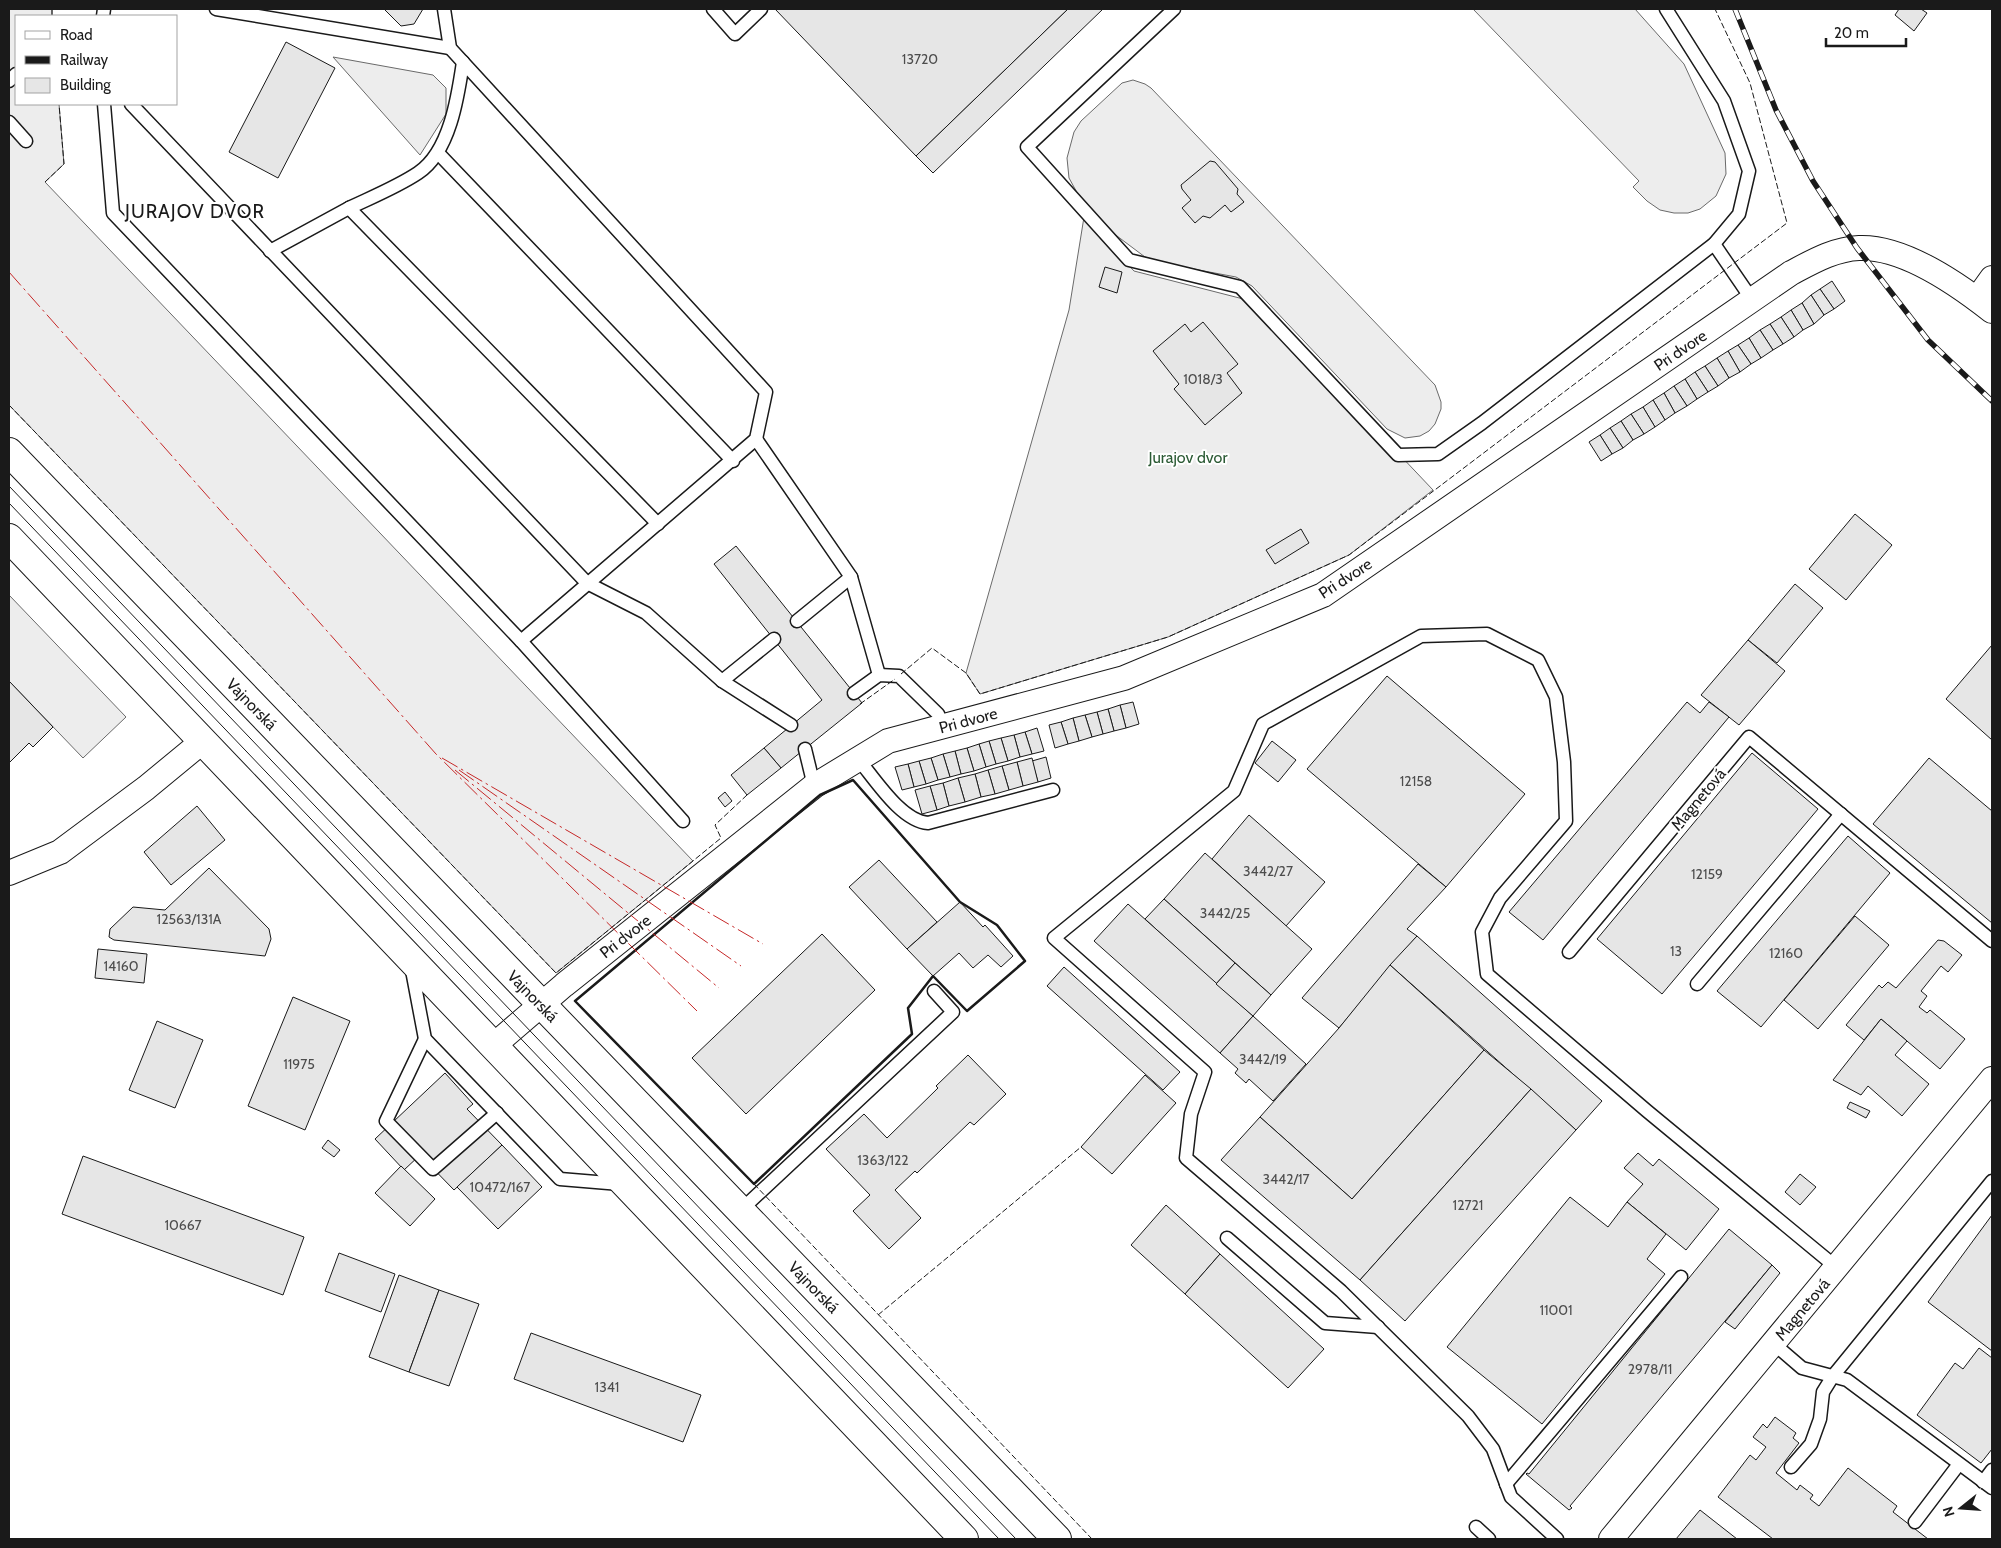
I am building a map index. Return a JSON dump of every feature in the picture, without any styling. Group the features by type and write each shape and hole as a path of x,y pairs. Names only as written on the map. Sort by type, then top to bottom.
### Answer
{"main road":[{"name":"Vajnorská","path":"9,452 1057,1539"},
{"path":"9,538 964,1539"}],"street":[{"name":"Pri dvore","path":"494,1046 541,1004 814,786 888,741 1124,678 1323,595 1575,420 1753,301 1791,272 1836,251 1857,248 1888,252 1916,263 1964,289 1984,305"},
{"path":"1984,305 1992,278"},
{"path":"9,874 60,852 146,788 203,741"},
{"name":"Magnetová","path":"1611,1539 1992,1079"}],"lane":[{"path":"216,9 450,48"},
{"path":"444,9 450,48 766,392 756,439 733,461 521,641"},
{"path":"714,9 735,34 761,9"},
{"path":"1174,9 1027,147 1129,260 1240,287 1398,455 1438,454 1482,423 1714,244 1739,214 1749,171 1724,101 1666,9"},
{"path":"270,251 420,172 438,153 457,102 463,62"},
{"path":"104,105 113,213 521,641 683,821"},
{"path":"132,105 587,583 646,613 722,681 791,725"},
{"path":"9,122 26,141"},
{"path":"438,153 733,461"},
{"path":"349,208 658,524"},
{"path":"1714,244 1753,301"},
{"path":"756,439 852,577 879,674"},
{"path":"796,621 852,577"},
{"path":"1557,1539 1511,1496 1493,1449 1468,1416 1341,1291 1186,1158 1191,1114 1205,1072 1054,938 1234,791 1263,724 1421,636 1487,634 1538,660 1556,697 1564,762 1566,821 1500,898 1482,932 1488,974 1647,1112 1836,1267"},
{"path":"722,681 774,639"},
{"path":"854,693 879,674 899,676 938,714 943,726"},
{"name":"Magnetová","path":"1569,952 1749,737 1992,940"},
{"path":"805,749 814,786"},
{"path":"858,759 904,814 920,822 928,823 1053,790"},
{"path":"1697,984 1841,814"},
{"path":"409,958 425,1039 560,1179 626,1185"},
{"path":"740,1211 953,1012 934,991"},
{"path":"425,1039 386,1121 432,1170 497,1113"},
{"path":"1791,1467 1811,1444 1820,1419 1824,1392 1833,1376 1992,1181"},
{"path":"1227,1238 1326,1323 1378,1327"},
{"path":"1506,1484 1682,1277"},
{"path":"1774,1343 1802,1368 1847,1380 1988,1485 1992,1470"},
{"path":"1915,1522 1959,1464"},
{"path":"1476,1527 1489,1539"}],"shaded area":[{"path":"9,9 52,9 52,15 15,15 15,105 59,105 64,164 45,182 693,861 556,973 9,405"},
{"path":"1473,9 1635,9 1684,64 1725,153 1726,174 1716,196 1700,209 1688,213 1660,210 1647,201 1633,187 1639,181"},
{"path":"333,57 433,75 446,88 446,114 420,155"},
{"path":"1133,80 1151,88 1435,385 1441,402 1441,409 1435,424 1429,431 1420,436 1405,438 1387,429 1252,286 1236,277 1172,265 1145,257 1117,236 1080,198 1069,178 1067,158 1074,132 1081,121 1122,83"},
{"name":"Jurajov dvor","path":"1084,217 1134,271 1255,302 1433,490 1349,555 1168,637 980,694 966,673 1069,310"},
{"path":"9,595 126,717 83,758 9,681"}],"building":[{"path":"384,9 423,9 414,24 401,26"},
{"path":"775,9 1068,9 916,156"},
{"path":"1068,9 1103,9 933,173 916,156"},
{"path":"1899,9 1921,9 1927,13 1914,31 1895,15"},
{"path":"286,42 335,68 278,178 229,152"},
{"path":"1210,161 1215,162 1238,189 1237,194 1244,202 1231,212 1225,205 1210,218 1203,216 1195,223 1182,208 1191,200 1181,185"},
{"path":"1105,267 1122,272 1117,293 1099,287"},
{"path":"1832,281 1845,301 1834,309 1820,289"},
{"path":"1820,289 1834,309 1824,315 1811,295"},
{"path":"1811,295 1824,315 1814,324 1802,303"},
{"path":"1802,303 1814,324 1803,330 1791,310"},
{"path":"1791,310 1803,330 1794,337 1781,317"},
{"path":"1781,317 1794,337 1783,344 1770,324"},
{"path":"1203,322 1238,364 1227,373 1242,393 1205,425 1174,389 1179,384 1153,351 1185,324 1191,332"},
{"path":"1770,324 1783,344 1773,350 1760,330"},
{"path":"1760,330 1773,350 1761,358 1749,338"},
{"path":"1749,338 1761,358 1751,364 1738,345"},
{"path":"1738,345 1751,364 1740,372 1728,351"},
{"path":"1728,351 1740,372 1729,378 1717,358"},
{"path":"1717,358 1729,378 1718,386 1705,366"},
{"path":"1705,366 1718,386 1708,392 1695,372"},
{"path":"1695,372 1708,392 1697,399 1685,379"},
{"path":"1685,379 1697,399 1687,406 1674,386"},
{"path":"1674,386 1687,406 1675,413 1664,393"},
{"path":"1664,393 1675,413 1665,420 1653,400"},
{"path":"1653,400 1665,420 1655,427 1643,407"},
{"path":"1643,407 1655,427 1644,434 1631,414"},
{"path":"1631,414 1644,434 1633,440 1621,421"},
{"path":"1621,421 1633,440 1623,448 1610,428"},
{"path":"1610,428 1623,448 1612,454 1600,435"},
{"path":"1600,435 1612,454 1601,461 1589,442"},
{"path":"1855,514 1892,545 1846,600 1809,569"},
{"path":"1301,529 1309,543 1275,564 1266,550"},
{"path":"736,546 862,703 781,768 764,748 822,700 714,564"},
{"path":"1795,584 1823,608 1777,663 1748,640"},
{"path":"1748,640 1785,671 1739,725 1701,695"},
{"path":"1992,645 1992,740 1946,699"},
{"path":"1387,676 1525,794 1446,887 1307,769"},
{"path":"9,681 53,727 33,747 29,743 9,763"},
{"path":"1133,702 1139,724 1126,728 1120,705"},
{"path":"1687,702 1700,713 1709,702 1729,717 1543,940 1509,912"},
{"path":"1120,705 1126,728 1114,731 1108,709"},
{"path":"1108,709 1114,731 1103,734 1097,712"},
{"path":"1097,712 1103,734 1092,737 1085,715"},
{"path":"1085,715 1092,737 1079,741 1073,718"},
{"path":"1073,718 1079,741 1068,744 1061,722"},
{"path":"1061,722 1068,744 1055,748 1049,725"},
{"path":"1037,728 1044,751 1032,754 1025,732"},
{"path":"1025,732 1032,754 1020,757 1014,735"},
{"path":"1014,735 1020,757 1008,761 1001,738"},
{"path":"1001,738 1008,761 996,764 989,741"},
{"path":"989,741 996,764 986,767 979,744"},
{"path":"1272,741 1296,760 1278,782 1255,763"},
{"path":"979,744 986,767 974,771 967,748"},
{"path":"764,748 781,768 747,795 731,775"},
{"path":"967,748 974,771 961,774 955,751"},
{"path":"955,751 961,774 950,777 943,754"},
{"path":"1752,753 1818,809 1662,994 1597,939"},
{"path":"943,754 950,777 938,780 931,758"},
{"path":"1046,757 1051,778 1038,782 1032,761"},
{"path":"931,758 938,780 926,784 919,761"},
{"path":"1032,758 1038,782 1023,786 1017,762"},
{"path":"1929,758 1992,811 1992,923 1873,824"},
{"path":"919,761 926,784 914,787 908,764"},
{"path":"1017,762 1023,786 1009,790 1002,766"},
{"path":"908,764 914,787 902,790 895,767"},
{"path":"1002,766 1009,790 995,794 988,770"},
{"path":"988,770 995,794 981,797 975,774"},
{"path":"975,774 981,797 965,802 958,778"},
{"path":"958,778 965,802 949,806 943,783"},
{"path":"943,783 949,806 937,810 930,786"},
{"path":"930,786 937,810 922,814 915,790"},
{"path":"725,792 732,801 725,807 718,798"},
{"path":"197,806 225,840 171,885 144,852"},
{"path":"1249,815 1325,882 1286,926 1212,859"},
{"path":"1848,836 1890,873 1761,1027 1717,991"},
{"path":"1205,853 1312,949 1271,995 1164,899"},
{"path":"879,860 937,922 907,949 849,887"},
{"path":"1418,864 1446,887 1407,929 1417,936 1339,1028 1302,998"},
{"path":"209,868 269,929 271,939 265,956 114,940 109,937 110,929 133,907 165,910"},
{"path":"1164,899 1235,963 1216,984 1145,919"},
{"path":"960,902 983,927 985,925 1013,956 1001,967 988,955 973,968 959,953 933,976 907,949"},
{"path":"1128,904 1253,1016 1220,1053 1094,941"},
{"path":"1855,916 1889,945 1818,1029 1784,1000"},
{"path":"822,934 875,990 746,1114 692,1058"},
{"path":"1417,936 1602,1101 1576,1130 1390,965"},
{"path":"1938,940 1944,941 1962,955 1948,972 1941,966 1921,991 1927,996 1919,1007 1927,1013 1930,1010 1965,1039 1940,1069 1881,1019 1864,1040 1846,1025 1879,985 1882,988 1888,982 1896,988"},
{"path":"98,949 147,954 144,983 95,978"},
{"path":"1235,963 1271,995 1253,1016 1216,984"},
{"path":"1390,965 1484,1050 1352,1199 1260,1117 1339,1028"},
{"path":"1064,967 1180,1072 1163,1090 1047,986"},
{"path":"293,997 350,1021 305,1130 248,1106"},
{"path":"1253,1016 1306,1064 1273,1101 1249,1079 1246,1083 1235,1073 1238,1069 1220,1053"},
{"path":"1881,1019 1907,1041 1895,1055 1929,1084 1902,1116 1868,1086 1861,1095 1833,1080"},
{"path":"157,1021 203,1040 175,1108 129,1090"},
{"path":"1484,1050 1531,1089 1360,1280 1221,1160 1260,1117 1352,1199"},
{"path":"968,1055 1006,1094 974,1125 970,1122 917,1173 915,1171 895,1190 921,1218 889,1249 853,1211 870,1195 826,1149 864,1114 887,1138 938,1088 936,1086"},
{"path":"445,1073 473,1104 467,1109 502,1145 454,1190 420,1155 404,1170 375,1139"},
{"path":"1145,1075 1176,1103 1112,1174 1081,1147"},
{"path":"1531,1089 1576,1130 1405,1321 1360,1280"},
{"path":"1850,1102 1870,1111 1866,1118 1847,1108"},
{"path":"328,1140 340,1150 334,1157 322,1148"},
{"path":"502,1145 542,1187 498,1229 457,1187"},
{"path":"1638,1153 1653,1166 1659,1159 1719,1209 1686,1250 1627,1202 1643,1184 1624,1168"},
{"path":"83,1156 304,1237 283,1295 62,1214"},
{"path":"401,1166 435,1199 410,1226 375,1193"},
{"path":"1800,1174 1816,1187 1800,1205 1785,1192"},
{"path":"1570,1197 1608,1227 1627,1202 1666,1234 1647,1259 1665,1274 1542,1424 1447,1347"},
{"path":"1166,1205 1220,1254 1185,1294 1131,1245"},
{"path":"1992,1215 1992,1351 1928,1302"},
{"path":"1729,1229 1772,1265 1570,1506 1572,1508 1569,1510 1526,1474 1529,1474"},
{"path":"339,1253 395,1274 381,1312 325,1291"},
{"path":"1220,1254 1324,1349 1288,1388 1185,1294"},
{"path":"1772,1265 1780,1273 1735,1329 1725,1322"},
{"path":"399,1275 439,1290 409,1372 369,1357"},
{"path":"439,1290 479,1304 449,1386 409,1372"},
{"path":"531,1333 701,1395 683,1442 514,1379"},
{"path":"1979,1348 1992,1358 1992,1449 1981,1463 1917,1415 1955,1363 1963,1369"},
{"path":"1775,1417 1796,1433 1793,1438 1799,1443 1776,1473 1797,1490 1800,1485 1813,1495 1810,1499 1819,1506 1848,1468 1897,1506 1893,1512 1928,1539 1773,1539 1718,1497 1750,1455 1756,1460 1766,1447 1753,1437 1763,1424 1767,1428"},
{"path":"1700,1510 1737,1539 1676,1539"}],"tram line":[{"path":"9,486 1016,1539"},
{"path":"9,503 999,1539"}],"railway":[{"path":"1735,9 1776,110 1813,181 1857,248 1928,340 1992,401"}],"fence":[{"path":"52,9 52,15"},
{"path":"901,674 932,648 966,673 980,694 1168,637 1349,555 1787,223 1750,83 1715,9"},
{"path":"45,182 64,164 59,105"},
{"path":"9,405 556,973 721,838 715,825 747,795"},
{"path":"860,704 895,679"},
{"path":"878,1315 1081,1147"},
{"path":"754,1184 1092,1539"}],"wall":[{"path":"853,780 960,902 997,925 1025,961 967,1011 933,976 908,1008 912,1034 754,1184 575,1001 820,795 853,780"}],"power":[{"path":"9,272 436,754 697,1011"},
{"path":"442,758 763,944"},
{"path":"455,770 719,988"},
{"path":"459,770 741,966"}],"district":[{"name":"JURAJOV DVOR","path":"195,211"}]}
